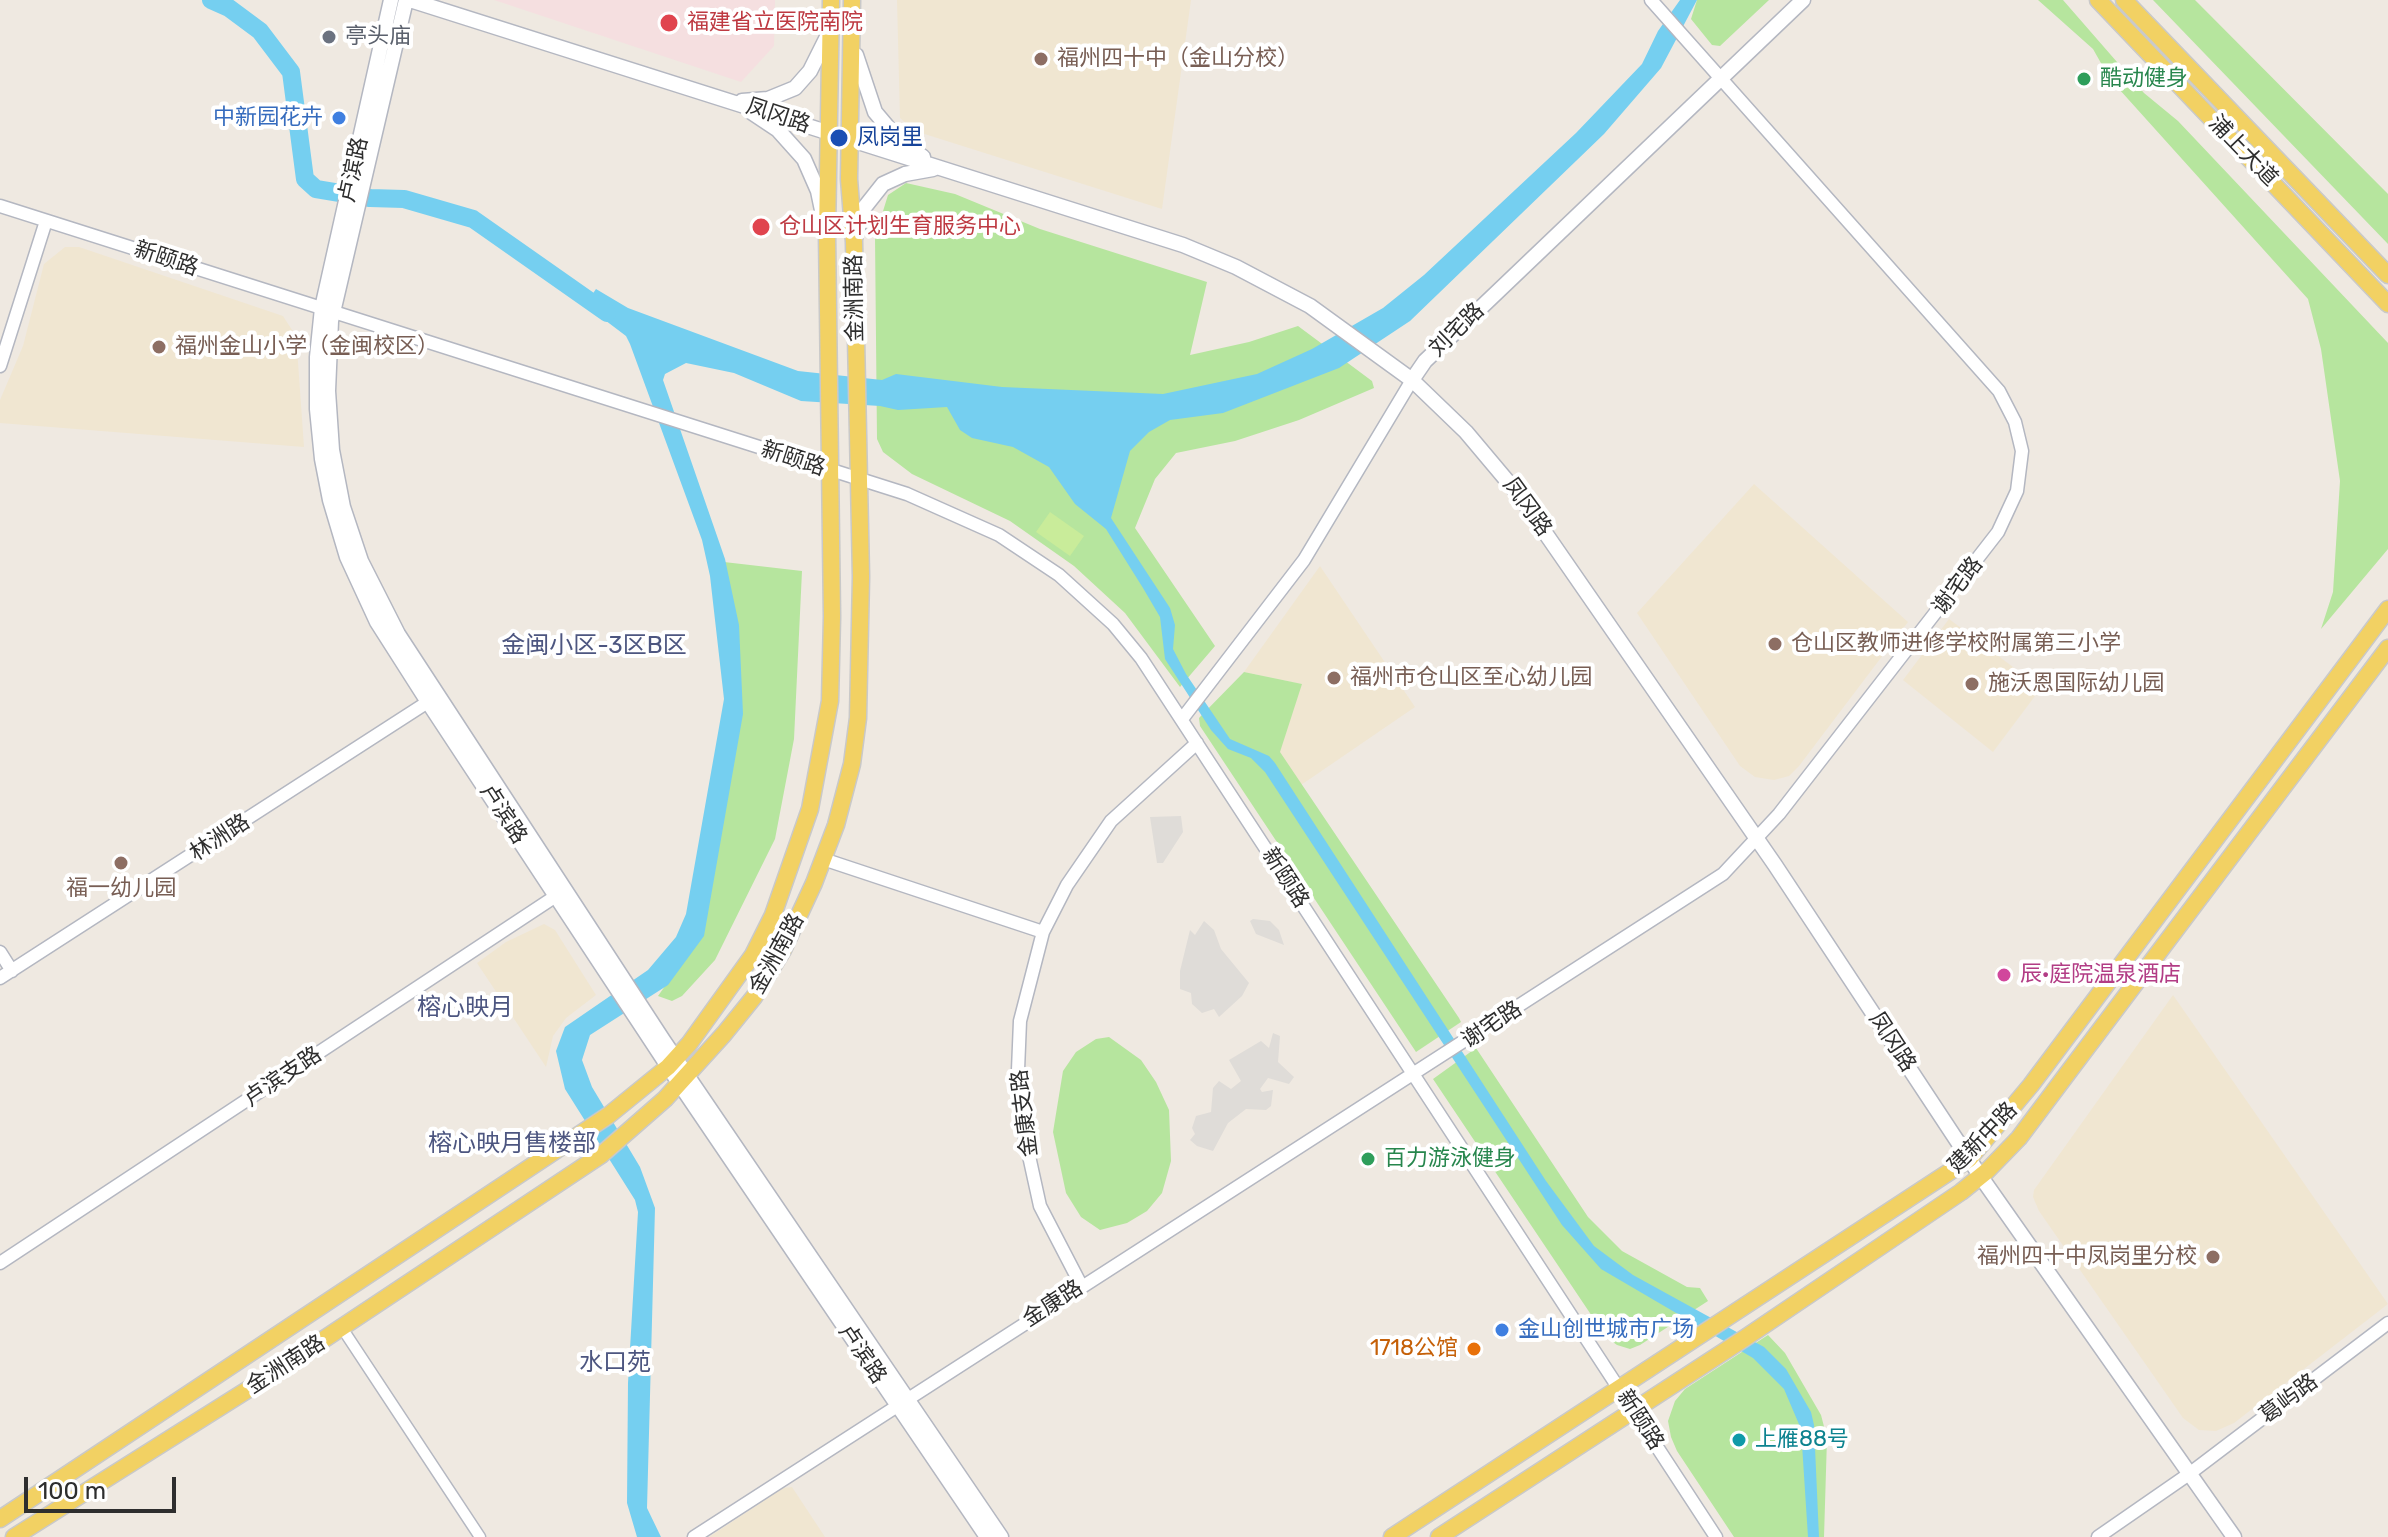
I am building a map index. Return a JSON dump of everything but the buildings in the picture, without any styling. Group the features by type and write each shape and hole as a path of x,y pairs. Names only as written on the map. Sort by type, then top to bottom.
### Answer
{"main road":[{"name":"卢滨路","path":"391,0 359,175 327,310 317,409 330,500 366,602 682,1079 902,1401 987,1537"},
{"path":"359,175 408,0"},
{"name":"凤冈路","path":"408,0 1197,250 1261,279 1343,327 1412,380 1466,432 1512,484 1757,839 1981,1177 2234,1537"},
{"name":"金洲南路","path":"0,1519 609,1115 672,1063 731,989 766,931 814,795 831,687 827,233 831,0"},
{"name":"金洲南路","path":"14,1537 342,1328 601,1155 624,1137 682,1079 744,1011 769,974 795,926 823,859 852,764 858,718 862,654 849,139 852,0"},
{"name":"刘宅路","path":"1412,380 1425,361 1803,0"},
{"name":"浦上大道","path":"2098,0 2388,304"},
{"name":"浦上大道","path":"2124,0 2388,275"},
{"path":"734,101 768,99 795,88 810,71 831,28"},
{"path":"852,35 859,73 875,112 897,138 941,168"},
{"path":"734,101 778,130 804,159 818,191 827,233"},
{"path":"854,242 864,208 883,184 917,170 941,168"},
{"name":"建新中路","path":"1392,1537 1969,1159 2039,1074 2388,609"},
{"name":"建新中路","path":"1439,1537 1745,1338 1981,1177 2035,1117 2388,648"},
{"path":"902,1401 1001,1537"}],"street":[{"name":"谢宅路","path":"1414,1076 1723,874 1757,839 1998,532 2017,491 2022,451 2015,422 1990,378 1651,0"},
{"name":"新颐路","path":"0,206 943,507 999,535 1044,563 1113,624 1182,719 1716,1537"},
{"path":"0,366 46,221"},
{"name":"刘宅路","path":"1182,719 1304,560 1412,380"},
{"name":"林洲路","path":"6,974 433,699"},
{"name":"金康支路","path":"1081,1285 1040,1206 1022,1124 1018,1070 1020,1021 1043,932 1067,885 1111,821 1197,743"},
{"path":"823,859 1043,932"},
{"name":"卢滨支路","path":"0,1263 561,893"},
{"path":"0,952 6,974"},
{"name":"金康路","path":"694,1537 1081,1285 1414,1076"},
{"name":"葛屿路","path":"2098,1537 2189,1474 2388,1323"},
{"path":"342,1328 480,1537"}],"shaded area":[{"name":"福建省立医院南院","path":"494,0 775,0 774,46 741,82"},
{"name":"福州四十中（金山分校）","path":"897,0 1191,0 1162,209 915,131 900,118"},
{"name":"福州金山小学（金闽校区）","path":"65,247 79,247 283,316 294,333 297,348 304,447 0,423 0,400 23,346 44,264"},
{"name":"仓山区教师进修学校附属第三小学","path":"1754,484 1908,622 1799,766 1789,776 1774,780 1755,777 1740,766 1637,613"},
{"name":"福州市仓山区至心幼儿园","path":"1320,566 1415,707 1301,785 1279,752 1301,684 1244,672"},
{"name":"施沃恩国际幼儿园","path":"1949,619 2041,688 1993,752 1903,680"},
{"path":"1181,816 1183,832 1163,863 1157,863 1150,817"},
{"path":"1204,921 1214,930 1221,949 1249,983 1242,996 1219,1017 1214,1009 1202,1013 1192,1004 1191,993 1180,989 1180,971 1190,930 1195,935"},
{"path":"1250,921 1270,921 1279,930 1284,945 1256,934"},
{"path":"544,924 555,930 596,995 566,1018 553,1036 546,1067 477,963 506,942"},
{"name":"福州四十中凤岗里分校","path":"2173,995 2388,1304 2234,1423 2216,1431 2199,1430 2183,1418 2039,1211 2033,1197 2034,1190"},
{"path":"1273,1033 1280,1036 1278,1062 1294,1077 1289,1084 1268,1078 1260,1089 1262,1092 1273,1090 1271,1106 1266,1110 1246,1109 1228,1123 1213,1151 1197,1146 1190,1140 1195,1134 1192,1128 1196,1116 1211,1112 1213,1088 1219,1081 1231,1089 1241,1081 1229,1060 1261,1041 1269,1048"},
{"path":"792,1487 825,1537 709,1537 783,1488"}],"green space":[{"path":"1697,0 1769,0 1720,46 1712,45 1691,19"},
{"path":"2038,0 2063,0 2144,93 2178,121 2388,343 2388,549 2321,629 2333,592 2340,481 2321,349 2308,299 2110,79 2093,49"},
{"path":"2153,0 2195,0 2388,194 2388,244"},
{"path":"906,183 955,194 1040,229 1207,282 1190,355 1249,342 1298,326 1372,381 1374,388 1299,420 1235,441 1176,453 1155,479 1135,528 1215,646 1180,687 1125,613 1074,566 1010,521 912,474 883,452 877,439 875,237 888,195"},
{"path":"1050,512 1084,536 1070,556 1036,532"},
{"path":"724,562 802,571 794,739 775,839 715,960 682,996 672,1001 658,996 701,935 725,787"},
{"path":"1244,672 1302,684 1280,752 1461,1022 1416,1052 1200,726 1199,718"},
{"path":"1109,1037 1141,1060 1156,1082 1169,1110 1171,1161 1162,1193 1147,1211 1127,1223 1100,1230 1081,1217 1066,1193 1053,1132 1063,1071 1076,1052 1096,1039"},
{"path":"1476,1048 1588,1217 1622,1251 1687,1287 1700,1288 1708,1301 1630,1349 1606,1337 1433,1079"},
{"path":"1768,1335 1785,1353 1821,1415 1827,1438 1824,1537 1734,1537 1671,1437 1668,1421 1675,1401 1685,1389"}],"water":[{"path":"1680,0 1697,0 1661,68 1604,134 1410,321 1339,368 1223,413 1170,420 1149,432 1130,451 1111,518 1170,608 1175,625 1173,649 1186,674 1230,739 1269,756 1275,763 1546,1181 1594,1246 1633,1275 1764,1347 1786,1369 1811,1412 1814,1425 1819,1537 1808,1537 1801,1429 1784,1389 1753,1358 1601,1269 1562,1225 1265,772 1251,758 1228,749 1211,730 1165,659 1160,617 1143,588 1106,529 1075,504 1049,467 1013,447 972,438 960,430 947,407 898,410 801,401 734,373 686,363 665,374 663,380 725,559 739,625 743,714 704,936 668,985 590,1035 582,1060 592,1087 640,1167 655,1208 647,1508 661,1537 637,1537 627,1503 628,1383 638,1212 635,1200 565,1089 556,1051 565,1027 648,970 676,937 686,914 724,699 710,576 702,540 630,344 626,336 585,305 596,289 628,308 798,371 882,380 896,374 1002,387 1163,394 1257,374 1312,349 1383,308 1424,275 1576,133 1642,64 1658,31"}],"waterway":[{"path":"211,0 229,8 260,31 291,72 305,179 316,189 370,198 404,199 473,219 607,313"}],"place":[{"name":"福建省立医院南院","path":"669,23"},
{"name":"亭头庙","path":"329,37"},
{"name":"福州四十中（金山分校）","path":"1041,59"},
{"name":"酷动健身","path":"2084,79"},
{"name":"中新园花卉","path":"339,118"},
{"name":"凤岗里","path":"839,138"},
{"name":"仓山区计划生育服务中心","path":"761,227"},
{"name":"福州金山小学（金闽校区）","path":"159,347"},
{"name":"仓山区教师进修学校附属第三小学","path":"1775,644"},
{"name":"福州市仓山区至心幼儿园","path":"1334,678"},
{"name":"施沃恩国际幼儿园","path":"1972,684"},
{"name":"福一幼儿园","path":"121,863"},
{"name":"辰·庭院温泉酒店","path":"2004,975"},
{"name":"百力游泳健身","path":"1368,1159"},
{"name":"福州四十中凤岗里分校","path":"2213,1257"},
{"name":"金山创世城市广场","path":"1502,1330"},
{"name":"1718公馆","path":"1474,1349"},
{"name":"上雁88号","path":"1739,1440"}],"district":[{"name":"金闽小区-3区B区","path":"594,646"},
{"name":"榕心映月","path":"465,1008"},
{"name":"榕心映月售楼部","path":"512,1144"},
{"name":"水口苑","path":"615,1363"}]}
